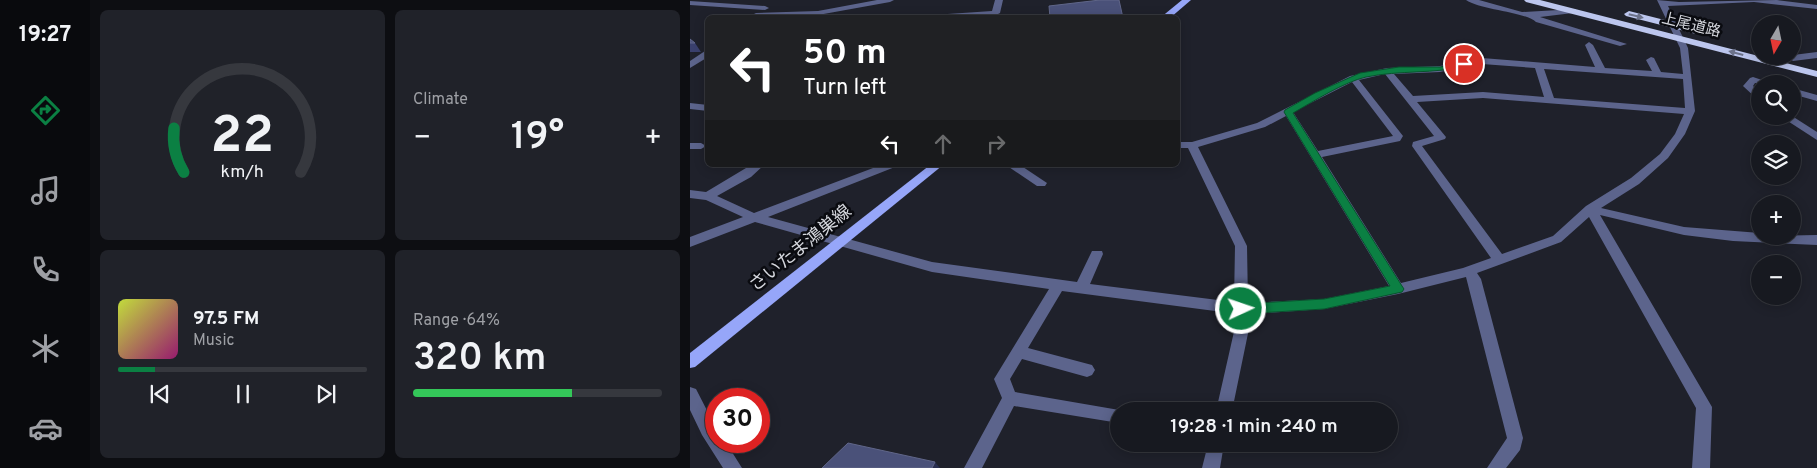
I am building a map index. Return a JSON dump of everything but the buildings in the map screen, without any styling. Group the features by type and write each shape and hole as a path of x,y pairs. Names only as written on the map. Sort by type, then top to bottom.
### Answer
{"highway":[{"name":"上尾道路","path":"1529,0 1572,6 1680,38 1817,74"},
{"name":"上尾道路","path":"1572,6 1593,5"},
{"name":"上尾道路","path":"1620,12 1702,33"},
{"name":"上尾道路","path":"1731,41 1751,47"},
{"path":"1801,60 1817,64"}],"main road":[{"path":"1168,15 1187,0"},
{"name":"さいたま鴻巣線","path":"690,362 934,167"}],"street":[{"path":"756,15 773,0"},
{"path":"776,15 818,13 890,0"},
{"path":"965,15 996,13 999,0"},
{"path":"1470,0 1522,14 1534,15 1572,6"},
{"path":"1662,1 1680,4 1751,0"},
{"path":"1756,0 1817,8"},
{"path":"690,194 708,196 753,217 932,266 1058,285 1243,309 1324,304 1398,289 1469,271 1557,239 1590,209 1635,181 1664,156 1680,134 1690,111 1688,78 1680,38 1662,1"},
{"path":"690,3 765,8"},
{"path":"1534,15 1539,20 1623,44"},
{"path":"1589,45 1602,71"},
{"path":"690,65 704,54"},
{"path":"1801,56 1817,55"},
{"path":"1651,60 1658,75"},
{"path":"1180,145 1192,145 1261,125 1318,94 1353,78 1386,71 1440,69 1482,61 1688,78"},
{"path":"1539,66 1550,100"},
{"path":"1386,71 1441,137 1417,144 1417,146 1500,260"},
{"path":"1315,155 1396,139 1398,136 1353,78"},
{"path":"1801,94 1817,98"},
{"path":"1410,99 1483,95 1690,111"},
{"path":"690,106 705,108"},
{"path":"1288,112 1398,289"},
{"path":"1799,125 1817,137"},
{"path":"1192,145 1241,246 1243,309 1226,402"},
{"path":"708,196 748,174 756,167"},
{"path":"690,242 886,167"},
{"path":"1015,167 1041,184"},
{"path":"1590,209 1684,231 1734,237 1817,240"},
{"path":"1590,209 1704,407 1701,468"},
{"path":"1081,288 1097,254"},
{"path":"1469,271 1474,279 1515,438 1514,444 1496,468"},
{"path":"1010,398 1002,379 1058,285"},
{"path":"1018,352 1087,370"},
{"path":"690,394 708,430 733,468"},
{"path":"1010,398 1110,415"},
{"path":"973,468 1010,398"},
{"path":"1211,468 1214,452"}],"route":[{"path":"1241,309 1324,304 1398,289 1288,112 1318,94 1363,75 1399,70 1440,69 1464,64"}]}
